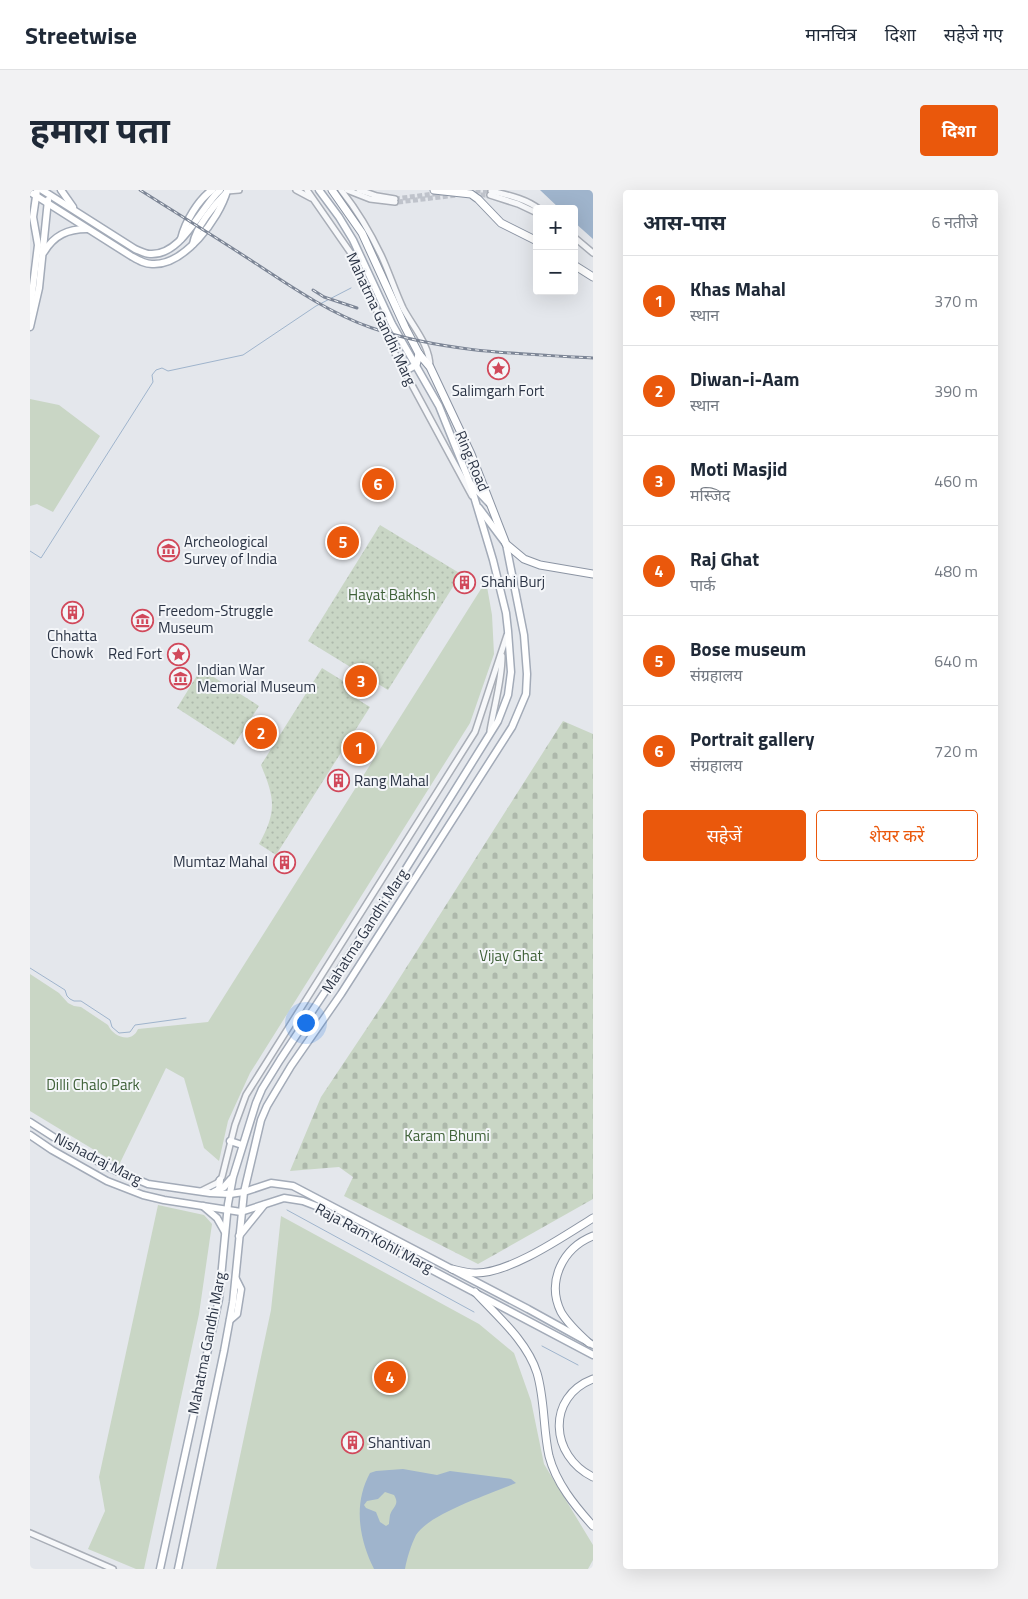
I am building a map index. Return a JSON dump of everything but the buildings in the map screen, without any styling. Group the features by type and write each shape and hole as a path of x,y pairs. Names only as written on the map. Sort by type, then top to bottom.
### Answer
{"highway":[{"name":"Ring Road","path":"332,190 362,233 420,354 430,367 471,454 506,544 524,559 540,565 593,574"},
{"path":"434,190 471,194 501,223 533,239"},
{"path":"578,268 593,277"},
{"path":"392,296 403,308"},
{"path":"416,365 420,354"},
{"path":"452,1269 474,1273 493,1271 532,1254 593,1218"},
{"path":"591,1344 570,1324 561,1312 556,1297 556,1281 560,1266 568,1253 580,1243 593,1236"},
{"path":"475,1292 527,1352 537,1373 552,1464 572,1501 593,1526"},
{"path":"593,1378 581,1385 568,1398 561,1413 559,1430 560,1439 567,1455 578,1468 593,1477"}],"main road":[{"path":"42,190 49,192 135,249 148,254 160,254 188,234 210,200 225,190"},
{"path":"61,190 79,213"},
{"path":"181,239 183,229 204,196 212,190"},
{"path":"34,193 48,204 143,263 154,264 164,263 193,246 200,239 224,204 225,190"},
{"name":"Mahatma Gandhi Marg","path":"160,1569 217,1309 227,1210 233,1177 251,1117 262,1089 402,875 498,721 508,695 511,672 508,631 493,560 470,483 439,406 392,324 353,240 339,216 319,190"},
{"path":"30,327 36,308 49,192"},
{"path":"30,310 38,245 33,217 34,193"},
{"path":"30,221 38,245"},
{"path":"42,255 58,235 73,229 88,229"},
{"path":"405,371 416,365"},
{"path":"470,483 491,506"},
{"path":"476,505 506,544"},
{"name":"Mahatma Gandhi Marg","path":"178,1569 230,1320 244,1192 261,1120 274,1094 414,882 512,727 526,694 528,674 524,635 506,544"},
{"name":"Nishadraj Marg","path":"30,1122 112,1169 148,1184 230,1194"},
{"name":"Nishadraj Marg","path":"30,1135 52,1150 107,1181 143,1195 241,1212"},
{"path":"230,1142 242,1145"},
{"path":"210,1193 227,1185 233,1177"},
{"path":"219,1190 220,1180"},
{"name":"Raja Ram Kohli Marg","path":"230,1194 244,1192 271,1183 293,1186 591,1344"},
{"name":"Raja Ram Kohli Marg","path":"241,1212 284,1198 303,1201 316,1206 377,1241 593,1355"},
{"path":"239,1237 264,1204"},
{"path":"202,1205 217,1218 225,1233"}],"street":[{"path":"225,190 239,190"},
{"path":"296,190 314,200"},
{"name":"Mahatma Gandhi Marg","path":"307,190 357,262 392,348 476,505"},
{"path":"341,190 351,203 382,256 403,308 425,347 430,359 430,367"},
{"path":"347,190 370,199 395,200 359,190"},
{"path":"490,193 512,196 533,205"},
{"path":"490,193 533,211"},
{"path":"578,240 593,253"},
{"path":"200,1191 210,1188 220,1180 241,1106 246,1095 476,732 508,631"},
{"path":"490,734 502,672 502,652"},
{"path":"30,1533 113,1569"}],"green space":[{"path":"30,399 59,405 100,436 53,512 37,504 30,506"},
{"name":"Hayat Bakhsh","path":"380,525 461,574 388,690 308,641"},
{"name":"Dilli Chalo Park","path":"486,581 492,615 494,654 470,723 250,1073 228,1121 219,1161 204,1148 184,1078 166,1068 119,1165 30,1111 30,974 59,993 68,1003 81,1007 108,1025 114,1033 123,1037 135,1034 138,1029 208,1022"},
{"path":"322,668 361,692 357,699 370,707 276,855 259,844 269,823 272,805 269,787 261,765"},
{"path":"201,669 259,706 234,745 177,708"},
{"path":"563,721 593,734 593,1199 478,1264 344,1196 353,1177 339,1167 290,1171 321,1097 385,1001"},
{"path":"158,1205 204,1215 212,1224 199,1314 144,1569 136,1569 88,1549 105,1511 99,1477"},
{"path":"281,1216 479,1324 514,1353 531,1401 544,1464 593,1545 593,1560 588,1569 216,1569 271,1310"}],"water":[{"path":"540,190 593,190 593,239 578,226 578,205 556,205"},
{"path":"403,1469 437,1475 450,1471 511,1479 516,1483 447,1512 423,1527 414,1539 405,1569 374,1569 362,1534 360,1509 361,1497 370,1473","holes":["385,1492 394,1495 396,1503 390,1515 389,1524 386,1526 380,1522 376,1512 366,1508 364,1505 367,1501 378,1499"]}],"waterway":[{"path":"30,551 41,558 153,382 152,375 156,370 162,368 168,371 243,355 316,306 351,288"},
{"path":"30,968 65,990 70,999 81,1001 110,1020 112,1027 119,1033 130,1032 135,1025 186,1018"},
{"path":"287,1210 474,1312"},
{"path":"542,1346 578,1365"}],"tunnel":[{"path":"468,191 491,191"},
{"path":"395,199 442,193"},
{"path":"398,202 457,195"},
{"path":"473,195 490,195"}],"railway":[{"path":"140,190 310,298 340,315 372,328 399,336 454,347 509,353 593,358"},
{"path":"313,290 324,297 357,308"}],"place":[{"name":"Salimgarh Fort","path":"498,368"},
{"name":"Portrait gallery","path":"378,484"},
{"name":"Bose museum","path":"343,542"},
{"name":"Archeological Survey of India","path":"168,551"},
{"name":"Shahi Burj","path":"465,582"},
{"name":"Chhatta Chowk","path":"72,613"},
{"name":"Freedom-Struggle Museum","path":"142,620"},
{"name":"Red Fort","path":"178,654"},
{"name":"Indian War Memorial Museum","path":"181,679"},
{"name":"Moti Masjid","path":"361,681"},
{"name":"Diwan-i-Aam","path":"261,733"},
{"name":"Khas Mahal","path":"359,748"},
{"name":"Rang Mahal","path":"338,781"},
{"name":"Mumtaz Mahal","path":"284,862"},
{"name":"Raj Ghat","path":"390,1377"},
{"name":"Shantivan","path":"352,1443"}],"park label":[{"name":"Vijay Ghat","path":"511,956"},
{"name":"Karam Bhumi","path":"447,1136"}]}
